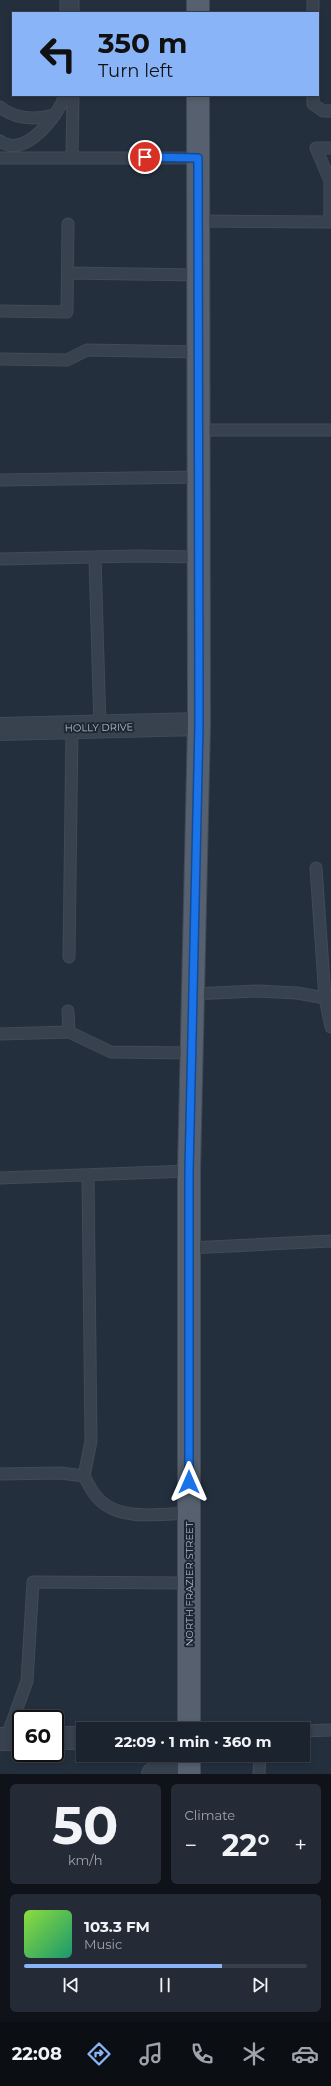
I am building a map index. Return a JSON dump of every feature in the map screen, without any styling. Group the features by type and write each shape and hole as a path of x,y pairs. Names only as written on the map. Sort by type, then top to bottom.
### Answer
{"main road":[{"path":"198,0 198,12"},
{"name":"NORTH FRAZIER STREET","path":"189,1722 189,1171 199,724 198,96"}],"street":[{"name":"HOLLY DRIVE","path":"0,729 199,724"},
{"path":"64,1738 76,1738"},
{"path":"153,1774 182,1762"}],"lane":[{"path":"66,0 66,12"},
{"path":"73,12 74,0"},
{"path":"313,0 313,12"},
{"path":"0,141 12,145 29,140 38,135 62,104 65,96"},
{"path":"72,158 73,96"},
{"path":"313,96 313,104 323,111 331,111"},
{"path":"0,107 4,111 27,119 40,119 54,115"},
{"path":"198,221 331,222 330,181 316,148 331,148"},
{"path":"0,158 198,158"},
{"path":"0,311 67,312 68,224"},
{"path":"68,273 198,275"},
{"path":"0,360 67,360 87,350 198,352"},
{"path":"199,430 331,430"},
{"path":"0,480 199,476"},
{"path":"0,559 138,556 199,557"},
{"path":"95,558 100,727"},
{"path":"69,957 72,727"},
{"path":"316,868 331,1028"},
{"path":"193,994 258,991 297,993 328,998"},
{"path":"68,1011 68,1032"},
{"path":"0,1034 68,1032 111,1052 192,1053"},
{"path":"0,1178 189,1171"},
{"path":"88,1175 91,1441 84,1476 97,1498 112,1508 132,1514 189,1513"},
{"path":"189,1248 331,1241"},
{"path":"0,1474 60,1473 84,1476"},
{"path":"9,1739 27,1681 33,1582 189,1583"},
{"path":"310,1731 331,1730"},
{"path":"259,1774 260,1762"}],"route":[{"path":"145,157 198,158 199,724 189,1171 189,1482"}]}
